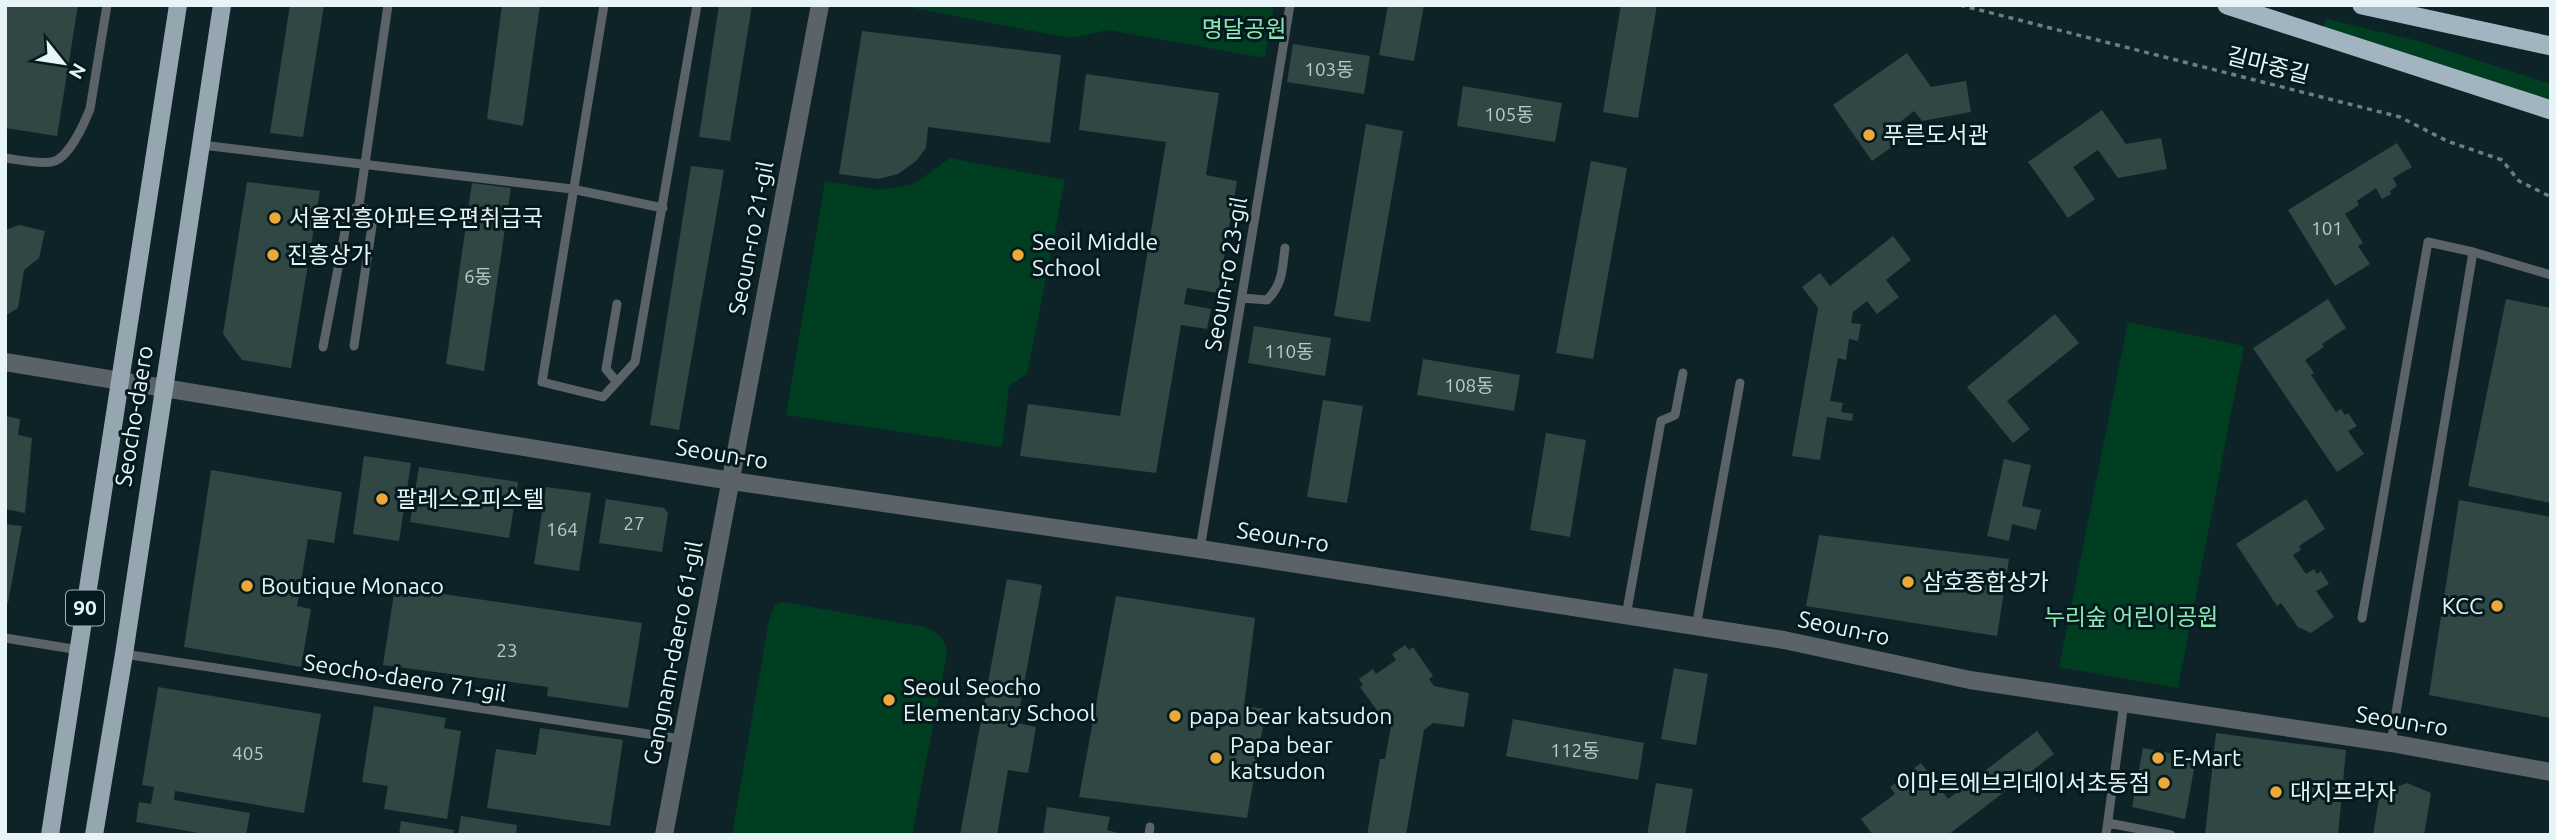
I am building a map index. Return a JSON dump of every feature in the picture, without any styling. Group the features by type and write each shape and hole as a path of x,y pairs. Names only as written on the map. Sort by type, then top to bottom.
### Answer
{"highway":[{"path":"2227,5 2551,110"},
{"path":"2362,5 2551,46"}],"main road":[{"name":"Seocho-daero","path":"50,835 178,5"},
{"name":"Seocho-daero","path":"94,835 222,5"}],"street":[{"name":"Seoun-ro 21-gil","path":"732,481 820,5"},
{"name":"Seoun-ro","path":"5,362 732,481 1200,549 1784,640 1970,680 2391,743 2551,772"},
{"name":"Gangnam-daero 61-gil","path":"664,835 728,489 732,481"}],"lane":[{"path":"5,158 49,163 65,155 90,109 107,5"},
{"path":"323,347 347,221 350,212 359,205 388,5"},
{"path":"604,5 542,382 604,397 635,362 696,5"},
{"name":"Seoun-ro 23-gil","path":"1200,549 1290,5"},
{"path":"202,145 572,190 663,208"},
{"path":"354,346 373,219 371,212 359,205"},
{"path":"2362,618 2428,242 2551,275"},
{"path":"1242,298 1267,300 1274,293 1280,285 1285,248"},
{"path":"2391,743 2473,252"},
{"path":"616,381 606,369 617,304"},
{"path":"1626,616 1661,421 1675,415 1683,373"},
{"path":"1696,627 1740,383"},
{"path":"5,638 79,650"},
{"name":"Seocho-daero 71-gil","path":"124,654 681,739"},
{"path":"2106,835 2124,703"},
{"path":"2108,823 2171,835"}],"path":[{"name":"길마중길","path":"1960,5 2400,117 2447,141 2502,160 2519,181 2551,197"}],"green space":[{"name":"명달공원","path":"898,5 1274,5 1265,58 1108,30 1070,38"},
{"path":"2326,19 2418,41 2551,84 2551,102 2323,28"},
{"path":"950,158 1065,180 1027,374 1009,386 1002,447 786,415 825,181 878,190 914,184"},
{"name":"누리숲 어린이공원","path":"2128,322 2244,346 2178,688 2059,667"},
{"path":"783,602 924,627 937,633 943,640 947,653 912,835 732,835 769,620 775,605"}],"building":[{"path":"5,5 78,5 57,136 5,128"},
{"path":"290,5 324,5 303,137 270,133"},
{"path":"502,5 540,5 523,126 487,119"},
{"path":"719,5 752,5 730,141 699,137"},
{"path":"1388,5 1424,5 1414,61 1379,55"},
{"path":"1621,5 1657,5 1638,118 1603,112"},
{"path":"862,31 1061,55 1050,143 928,127 926,148 916,161 898,174 878,179 839,174"},
{"path":"1293,44 1370,56 1364,94 1287,82"},
{"path":"1907,53 1931,87 1966,81 1971,112 1922,121 1914,111 1890,130 1899,142 1872,161 1833,105"},
{"path":"1086,74 1219,93 1206,175 1237,181 1218,293 1187,288 1184,304 1211,309 1207,329 1181,325 1156,473 1020,456 1028,404 1120,416 1166,142 1079,130"},
{"path":"1463,86 1562,103 1555,142 1457,126"},
{"path":"2102,110 2126,144 2161,138 2167,169 2118,178 2098,150 2073,167 2095,199 2068,218 2028,162"},
{"path":"1366,124 1403,131 1370,322 1334,316"},
{"path":"2397,143 2412,167 2393,178 2397,186 2390,191 2391,194 2382,199 2376,188 2357,201 2359,205 2345,214 2363,243 2358,246 2370,264 2335,286 2288,210"},
{"path":"1591,161 1627,168 1593,359 1556,353"},
{"path":"691,166 724,170 679,430 650,425"},
{"name":"진흥상가","path":"247,182 320,191 291,368 242,360 223,334"},
{"path":"472,183 511,188 484,371 446,364"},
{"path":"19,225 45,231 39,258 24,270 18,308 5,316 5,230"},
{"path":"1893,236 1911,260 1886,280 1899,297 1877,314 1867,301 1853,312 1851,323 1861,324 1858,341 1849,339 1846,360 1838,358 1830,401 1843,403 1841,412 1853,414 1852,421 1827,417 1820,460 1792,456 1818,308 1802,287 1820,273 1830,286"},
{"path":"2328,299 2346,328 2322,344 2324,347 2305,360 2314,373 2311,375 2336,412 2341,409 2345,415 2348,413 2357,426 2348,431 2364,454 2337,472 2253,348"},
{"path":"2506,299 2551,308 2551,503 2468,486"},
{"path":"2055,314 2079,343 2007,401 2030,429 2013,443 1967,387"},
{"path":"1254,326 1331,338 1325,376 1248,363"},
{"path":"1423,359 1520,375 1514,411 1417,395"},
{"path":"1323,400 1363,406 1347,503 1307,497"},
{"path":"5,416 20,419 18,435 32,438 25,513 5,509"},
{"path":"1546,433 1586,440 1570,537 1530,530"},
{"name":"팔레스오피스텔","path":"364,456 411,463 399,541 353,534"},
{"path":"2004,459 2031,465 2022,506 2041,510 2036,530 2012,524 2009,541 1987,536"},
{"path":"419,467 518,482 509,538 410,522"},
{"name":"Boutique Monaco","path":"211,470 342,492 334,543 308,539 297,606 311,609 301,667 184,647"},
{"path":"546,487 591,493 579,571 534,564"},
{"path":"606,499 664,508 668,513 662,552 599,543"},
{"path":"2306,499 2325,529 2299,546 2301,550 2293,555 2306,574 2314,569 2317,574 2321,571 2329,584 2316,591 2334,617 2311,633 2298,627 2281,603 2277,606 2236,544"},
{"name":"KCC","path":"2459,500 2551,517 2551,718 2429,695"},
{"path":"5,524 22,526 8,603 5,603"},
{"name":"삼호종합상가","path":"1819,535 2009,559 1997,636 1806,606"},
{"path":"1007,579 1042,585 1017,723 1036,727 1028,773 1008,770 997,835 960,835"},
{"path":"395,587 642,623 628,708 547,696 548,687 383,665"},
{"path":"1116,596 1255,618 1244,706 1266,709 1247,818 1079,797"},
{"path":"1405,645 1409,650 1413,647 1433,676 1429,679 1434,686 1469,693 1464,727 1433,723 1424,730 1406,835 1367,835 1380,759 1385,759 1392,721 1385,712 1381,716 1360,687 1363,685 1359,679 1373,669 1376,674 1396,660 1392,654"},
{"path":"1674,668 1708,674 1696,745 1661,739"},
{"path":"158,687 321,714 304,813 175,791 174,800 250,813 246,835 210,835 136,822 139,802 151,804 154,787 142,785"},
{"path":"374,706 446,718 444,728 461,731 447,819 384,809 388,786 362,782"},
{"path":"1513,719 1644,743 1638,780 1506,756"},
{"path":"540,728 623,740 610,826 487,808 496,749 536,755"},
{"path":"2037,731 2054,754 1948,835 1873,835 1861,819 1895,794 1890,787 1921,763 1948,799"},
{"name":"대지프라자","path":"2216,733 2346,750 2338,835 2205,835"},
{"name":"이마트에브리데이서초동점","path":"2143,748 2196,758 2185,819 2132,807"},
{"path":"1656,783 1693,789 1685,835 1647,835"},
{"path":"2407,783 2431,793 2424,835 2373,835 2381,786 2394,788"},
{"path":"1047,807 1110,817 1107,830 1126,835 1043,835"},
{"path":"461,816 517,825 516,835 458,835"},
{"path":"401,821 454,830 453,835 399,835"}],"place":[{"name":"푸른도서관","path":"1869,135"},
{"name":"서울진흥아파트우편취급국","path":"275,218"},
{"name":"진흥상가","path":"273,255"},
{"name":"Seoil Middle School","path":"1018,255"},
{"name":"팔레스오피스텔","path":"382,499"},
{"name":"삼호종합상가","path":"1908,582"},
{"name":"Boutique Monaco","path":"247,586"},
{"name":"KCC","path":"2497,606"},
{"name":"Seoul Seocho Elementary School","path":"889,700"},
{"name":"papa bear katsudon","path":"1175,716"},
{"name":"Papa bear katsudon","path":"1216,758"},
{"name":"E-Mart","path":"2158,758"},
{"name":"이마트에브리데이서초동점","path":"2164,783"},
{"name":"대지프라자","path":"2276,792"}]}
